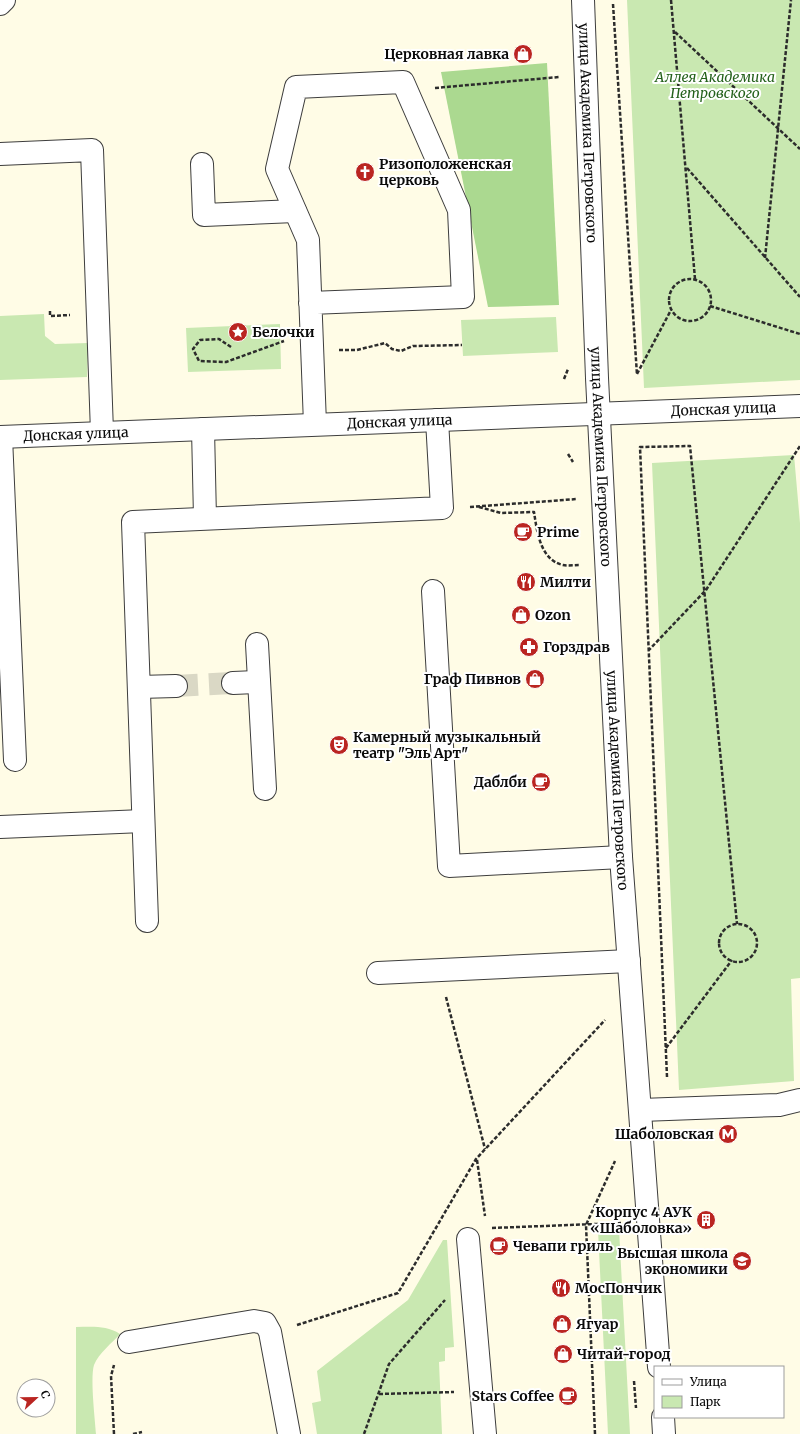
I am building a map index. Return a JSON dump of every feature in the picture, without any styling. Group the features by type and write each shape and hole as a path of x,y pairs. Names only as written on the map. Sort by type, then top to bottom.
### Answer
{"street":[{"path":"0,4 4,0"},
{"name":"улица Академика Петровского","path":"583,0 600,414 621,857 659,1366"},
{"path":"310,303 463,297 459,210 403,82 296,87 277,169 308,240 310,303 315,424"},
{"path":"0,154 92,150 102,432"},
{"path":"202,164 204,215 295,211"},
{"name":"Донская улица","path":"1,437 800,406"},
{"path":"147,921 133,522 442,508 437,420"},
{"path":"203,429 205,518"},
{"path":"1,437 15,760"},
{"path":"433,591 449,866 621,857"},
{"path":"256,644 265,789"},
{"path":"233,683 259,682"},
{"path":"139,687 176,686"},
{"path":"0,827 143,821"},
{"path":"378,973 629,960"},
{"path":"641,1110 779,1106 800,1100"},
{"path":"468,1239 485,1434"},
{"path":"129,1342 254,1321 265,1323 270,1332 289,1434"},
{"path":"662,1418 664,1434"}],"path":[{"path":"612,0 637,375 671,310"},
{"path":"671,0 687,168 695,279"},
{"path":"765,258 791,0"},
{"path":"674,32 800,149"},
{"path":"407,90 560,77"},
{"path":"687,168 800,297"},
{"path":"695,279 701,282 710,292 710,306 702,317 688,321 681,320 671,310 668,296 671,289 681,280 695,279"},
{"path":"710,306 800,334"},
{"path":"50,311 50,316 69,315"},
{"path":"231,347 219,339 200,340 193,349 199,361 226,362 286,341 357,350 385,343 392,349 401,351 413,346 462,345"},
{"path":"668,1110 640,447 690,446 706,590 737,924"},
{"path":"648,651 706,590 800,446"},
{"path":"442,508 479,507 580,499"},
{"path":"479,507 502,513 534,512 539,540 549,557 562,565 583,565"},
{"path":"737,924 746,925 757,937 757,946 754,953 748,959 740,962 732,960 724,956 720,948 719,940 722,932 729,926 737,924"},
{"path":"666,1048 732,960"},
{"path":"439,970 485,1150"},
{"path":"313,1320 398,1293 476,1160 608,1016"},
{"path":"594,1434 586,1225 618,1155"},
{"path":"476,1160 486,1221"},
{"path":"487,1229 625,1223"},
{"path":"434,1233 441,1232"},
{"path":"364,1434 389,1364 446,1298"},
{"path":"114,1434 111,1376 117,1356 129,1342"},
{"path":"379,1394 440,1393 481,1390"},
{"path":"133,1434 142,1432"}],"green space":[{"name":"Аллея Академика Петровского","path":"627,0 800,0 800,380 644,388"},
{"path":"547,63 559,305 488,307 441,72"},
{"path":"44,314 45,336 55,344 88,343 87,377 0,380 0,316"},
{"path":"556,317 558,352 463,356 461,320"},
{"path":"280,324 281,369 188,372 186,328"},
{"path":"794,455 800,523 800,978 791,979 794,1081 679,1090 652,463"},
{"path":"619,1229 630,1434 608,1434 598,1230"},
{"path":"443,1240 447,1240 454,1347 445,1348 445,1361 439,1362 442,1434 317,1434 312,1403 321,1401 317,1371 408,1300"},
{"path":"76,1327 104,1328 120,1334 102,1352 94,1365 93,1389 96,1434 76,1434"}],"tunnel":[{"path":"176,686 233,683"}],"place":[{"name":"Церковная лавка","path":"523,54"},
{"name":"Ризоположенская церковь","path":"365,172"},
{"name":"Белочки","path":"238,332"},
{"name":"Prime","path":"523,532"},
{"name":"Милти","path":"526,582"},
{"name":"Ozon","path":"521,615"},
{"name":"Горздрав","path":"529,647"},
{"name":"Граф Пивнов","path":"535,679"},
{"name":"Камерный музыкальный театр \"Эль Арт\"","path":"339,745"},
{"name":"Даблби","path":"541,782"},
{"name":"Шаболовская","path":"728,1134"},
{"name":"Корпус 4 АУК «Шаболовка»","path":"706,1220"},
{"name":"Чевапи гриль","path":"499,1246"},
{"name":"Высшая школа экономики","path":"742,1261"},
{"name":"МосПончик","path":"561,1288"},
{"name":"Ягуар","path":"562,1324"},
{"name":"Читай-город","path":"563,1354"},
{"name":"Stars Coffee","path":"568,1396"}]}
